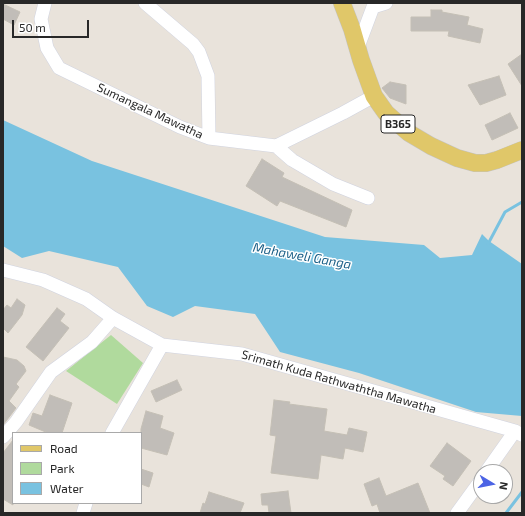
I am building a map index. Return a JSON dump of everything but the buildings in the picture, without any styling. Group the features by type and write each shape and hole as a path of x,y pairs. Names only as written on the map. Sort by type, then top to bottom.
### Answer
{"main road":[{"name":"B365","path":"342,3 374,96 386,113 409,133 431,146 457,158 475,164 497,160 522,150"}],"street":[{"name":"Sumangala Mawatha","path":"45,3 41,19 47,48 59,68 180,127 209,138 276,146"},
{"path":"145,3 193,44 199,52 208,76 209,138"},
{"path":"358,47 373,7 386,3"},
{"path":"368,198 333,184 292,160 276,146 374,96"},
{"name":"Srimath Kuda Rathwaththa Mawatha","path":"3,270 43,280 86,299 113,318 162,345 242,354 518,433"},
{"path":"3,437 16,422 51,372 92,342 113,318"},
{"path":"113,432 162,345"},
{"path":"493,464 518,433"},
{"path":"457,513 473,491"}],"green space":[{"path":"111,335 143,363 117,404 66,371"}],"water":[{"name":"Mahaweli Ganga","path":"3,120 92,161 325,237 424,245 440,258 472,255 482,234 489,241 522,264 522,416 476,412 359,373 280,352 255,314 195,306 173,317 147,306 118,267 49,251 22,258 3,246"}],"waterway":[{"path":"488,244 505,212 522,202"},
{"path":"506,513 522,492"}]}
